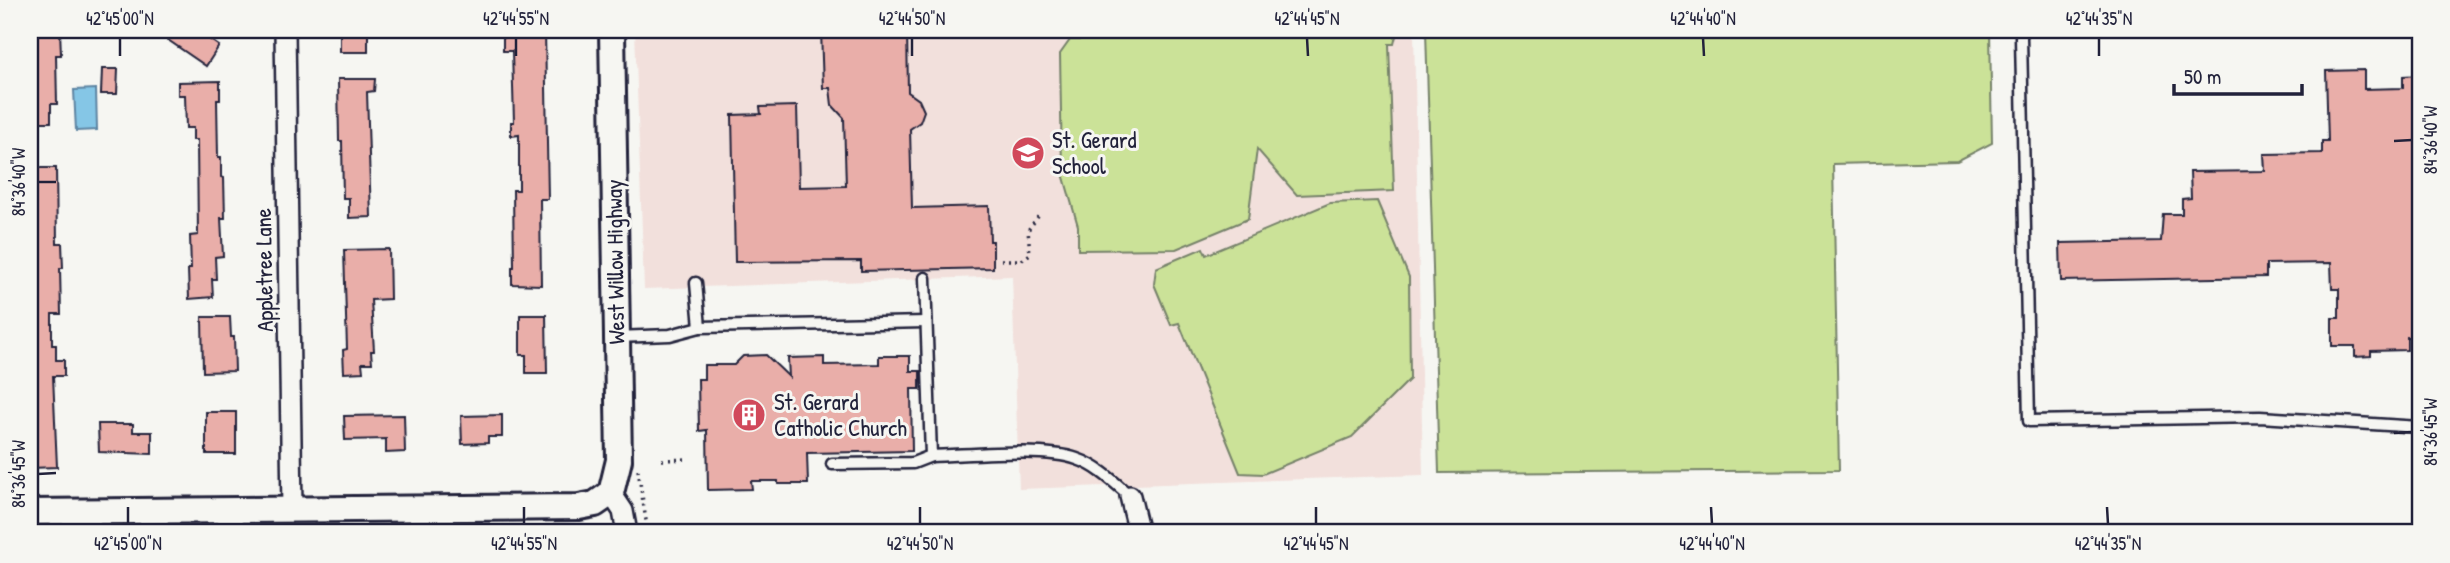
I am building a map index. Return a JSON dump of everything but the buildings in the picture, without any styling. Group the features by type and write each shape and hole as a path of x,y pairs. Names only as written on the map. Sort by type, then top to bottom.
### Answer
{"street":[{"name":"Appletree Lane","path":"285,30 292,509"},
{"name":"West Willow Highway","path":"611,493 619,460 612,30"},
{"path":"30,512 579,507 595,504 611,493 623,511 627,533"},
{"path":"1130,496 1139,533"}],"lane":[{"path":"2023,30 2021,37 2029,421 2260,417 2420,427"},
{"path":"925,278 931,456"},
{"path":"696,283 700,327"},
{"path":"616,337 670,335 700,327 926,322"},
{"path":"832,464 913,463 931,456 1057,454 1079,459 1099,470 1130,496"}],"path":[{"path":"1001,260 1022,260 1030,254 1028,230 1040,214"},
{"path":"662,460 688,459"}],"shaded area":[{"name":"St. Gerard School","path":"635,30 1414,30 1423,475 1019,489 1012,276 644,289"}],"green space":[{"path":"1255,30 1395,30 1394,44 1389,44 1394,191 1297,195 1257,149 1248,219 1176,249 1078,250 1078,226 1062,170 1060,54 1070,40 1079,40 1080,35 1254,34"},
{"path":"1426,30 1990,30 1992,143 1957,161 1833,164 1839,470 1439,473"},
{"path":"1377,201 1409,277 1410,379 1352,437 1263,474 1240,473 1179,323 1171,325 1154,284 1156,268 1203,248 1206,255 1330,203"}],"water":[{"path":"96,89 97,130 76,131 74,90"}],"place":[{"name":"St. Gerard School","path":"1028,153"},
{"name":"St. Gerard Catholic Church","path":"749,415"}]}
